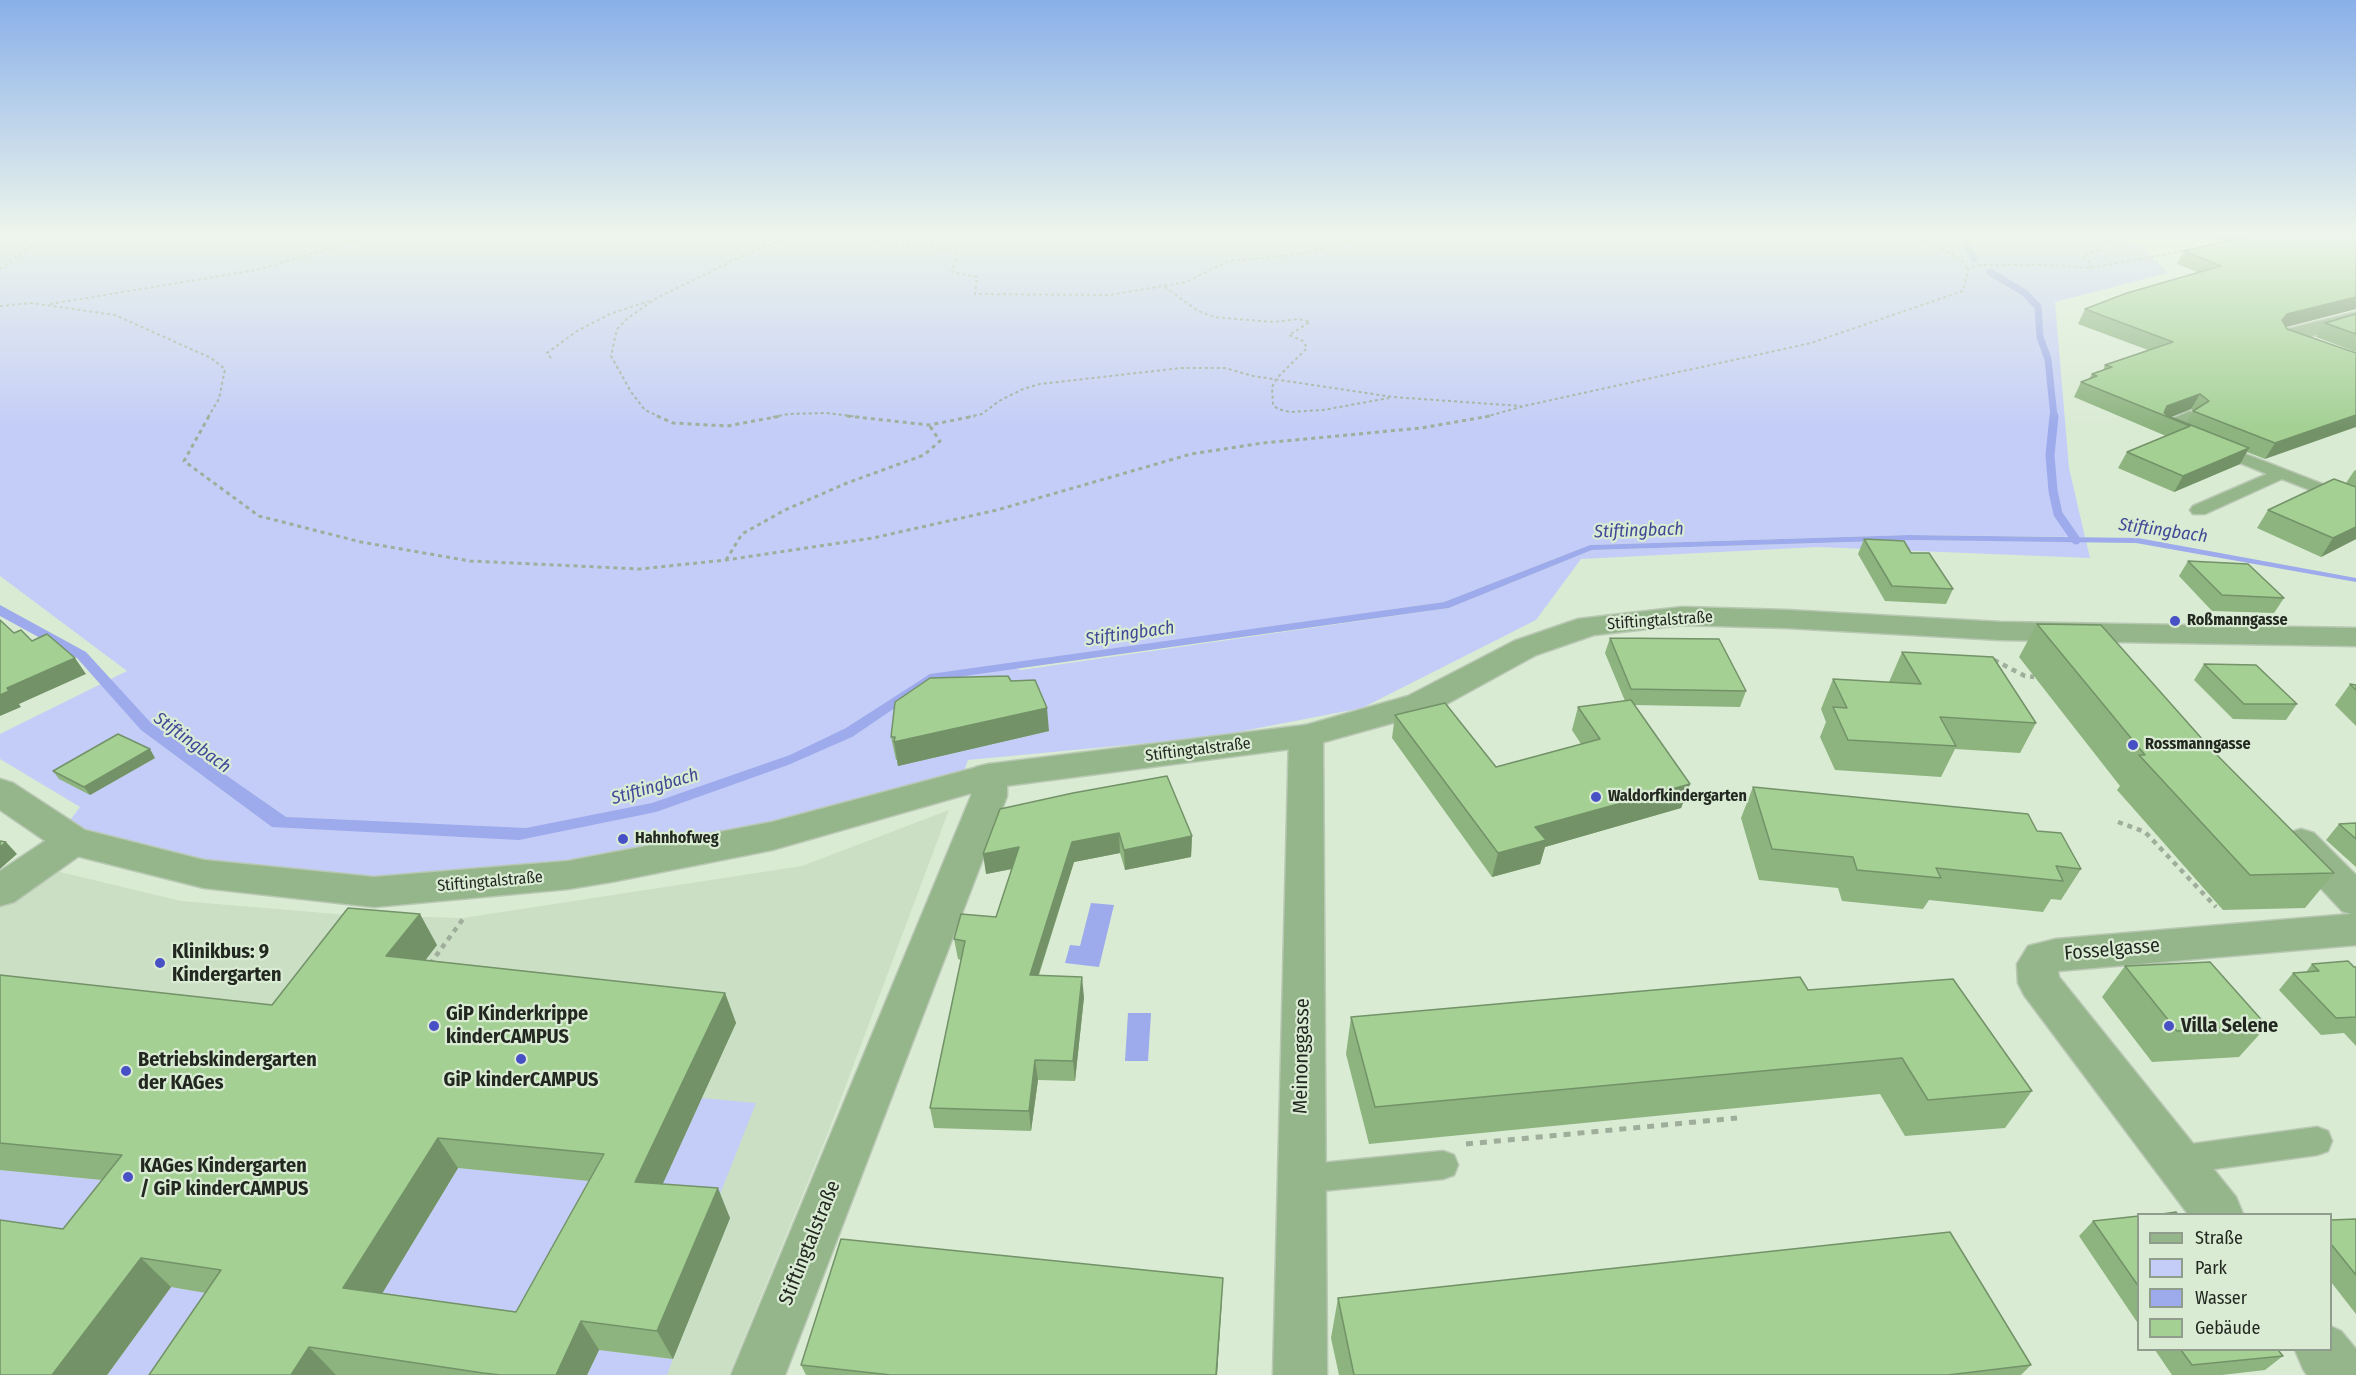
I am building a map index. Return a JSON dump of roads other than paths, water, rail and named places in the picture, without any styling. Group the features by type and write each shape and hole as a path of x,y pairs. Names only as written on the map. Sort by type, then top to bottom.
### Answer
{"street":[{"path":"2317,347 2288,336 2356,318"},
{"name":"Stiftingtalstraße","path":"0,792 74,841 204,874 374,892 610,868 772,836 989,776 1306,736 1420,704 1525,648 1589,626 1682,616 1787,619 1970,630 2356,637"},
{"path":"2095,633 2126,667"},
{"name":"Meinonggasse","path":"1300,1375 1306,736"},
{"name":"Stiftingtalstraße","path":"758,1375 989,796 989,776"},
{"path":"2275,816 2356,900"},
{"path":"0,891 74,841"},
{"name":"Fosselgasse","path":"2216,1213 2039,983 2038,964 2043,958 2056,955 2356,929"},
{"path":"2323,1351 2342,1375"}],"lane":[{"path":"2190,416 2166,427 2356,503"},
{"path":"2199,510 2280,474"},
{"path":"2177,1161 2317,1141"},
{"path":"1301,1179 1450,1155"}],"water":[{"name":"Stiftingbach","path":"1909,535 2138,538 2356,578 2356,582 2136,543 1914,540 1592,550 1449,608 936,680 852,737 788,765 656,812 519,840 272,827 141,730 77,658 0,616 0,605 86,652 151,723 286,817 526,828 652,803 790,755 846,728 930,674 1444,602 1590,545"},
{"path":"1091,903 1114,905 1099,967 1065,963 1070,945 1080,946"},
{"path":"1128,1013 1151,1013 1148,1061 1125,1061"}],"waterway":[{"path":"2031,299 2038,307 2040,337 2048,359 2054,417"},
{"path":"2054,417 2050,455 2053,491 2058,514 2076,540"}],"place":[{"name":"Roßmanngasse","path":"2175,621"},
{"name":"Rossmanngasse","path":"2133,745"},
{"name":"Waldorfkindergarten","path":"1596,797"},
{"name":"Hahnhofweg","path":"623,839"},
{"name":"Klinikbus: 9 Kindergarten","path":"160,963"},
{"name":"GiP Kinderkrippe kinderCAMPUS","path":"434,1026"},
{"name":"Villa Selene","path":"2169,1026"},
{"name":"GiP kinderCAMPUS","path":"521,1059"},
{"name":"Betriebskindergarten der KAGes","path":"126,1071"},
{"name":"KAGes Kindergarten / GiP kinderCAMPUS","path":"128,1177"}]}
